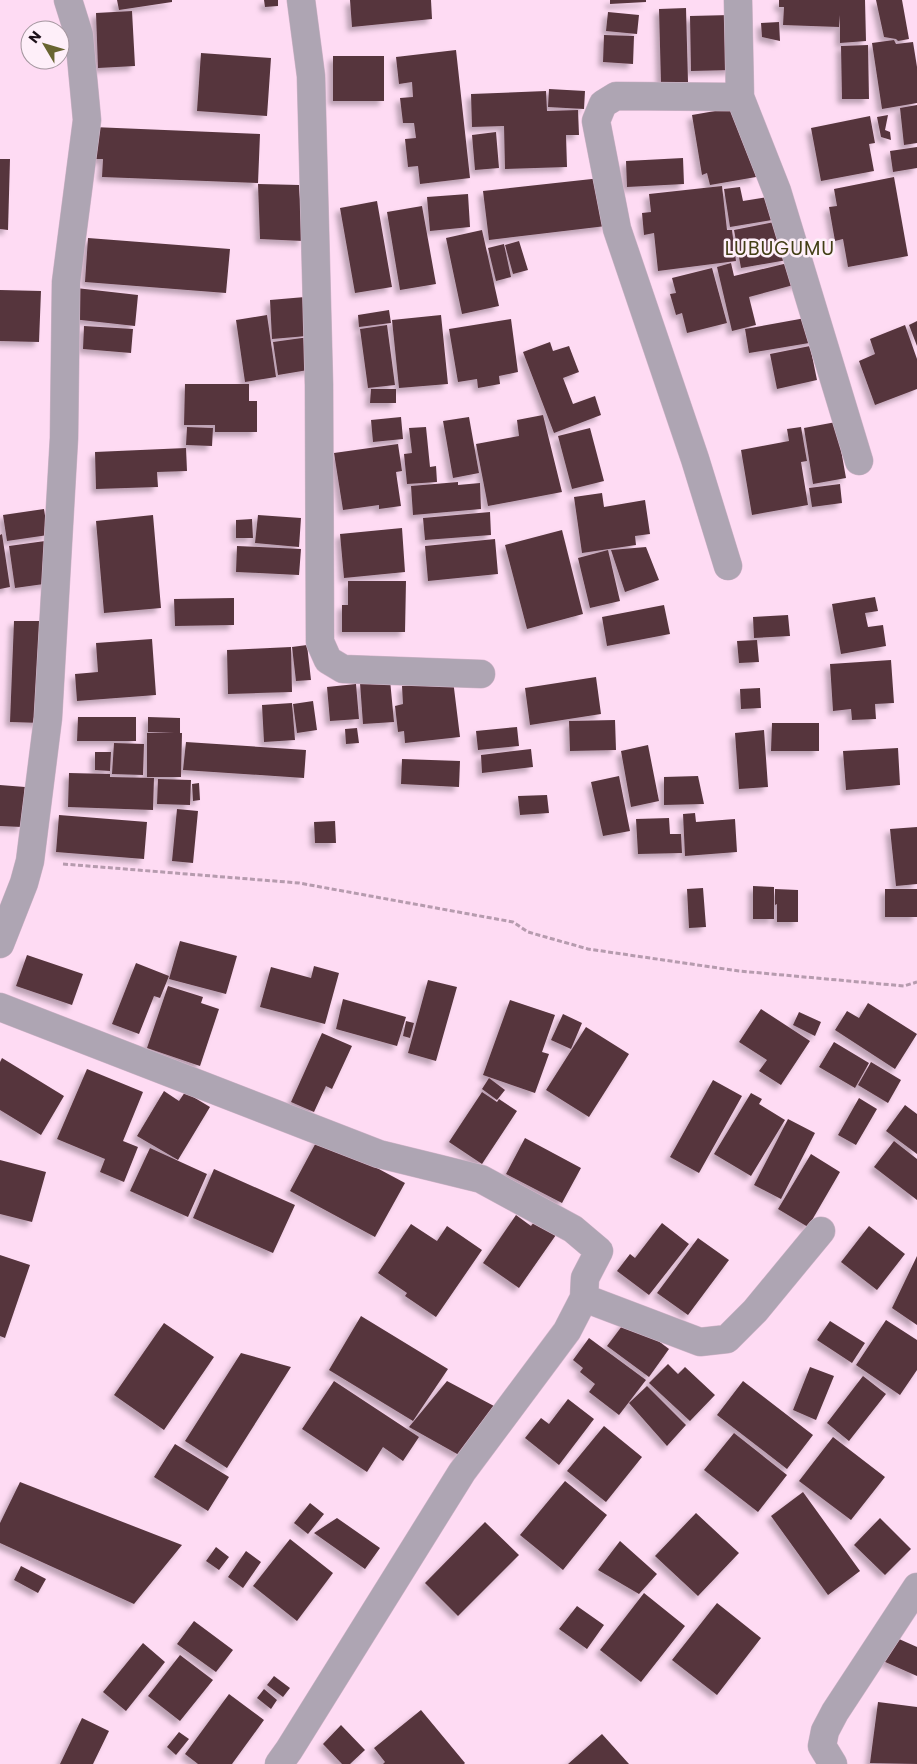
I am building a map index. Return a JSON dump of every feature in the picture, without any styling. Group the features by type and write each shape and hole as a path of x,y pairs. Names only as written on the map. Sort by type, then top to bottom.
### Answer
{"street":[{"path":"0,944 24,883 30,861 49,708 64,438 66,282 86,120 79,35 68,0"},
{"path":"301,0 312,86 319,385 320,642 328,660 343,669 481,674"},
{"path":"738,0 740,97 777,191 859,461"},
{"path":"728,566 692,449 617,228 596,121 603,104 616,96 740,97"},
{"path":"0,1007 379,1154 481,1179 573,1229 599,1251 585,1278 584,1298 567,1331 462,1472 289,1750 278,1764"},
{"path":"584,1298 700,1342 727,1339 755,1312 821,1231"},
{"path":"833,1764 822,1746 825,1731 835,1712 917,1587"}],"path":[{"path":"30,861 299,883 513,922 528,932 588,949 739,971 904,986 917,982"}],"building":[{"path":"117,0 172,0 172,2 119,10"},
{"path":"264,0 278,0 278,6 265,7"},
{"path":"350,0 431,0 432,19 352,27"},
{"path":"610,0 646,0 646,2 610,4"},
{"path":"779,0 865,0 866,41 840,43 840,15 839,27 783,25 784,7 779,7"},
{"path":"876,0 902,0 909,39 898,41 884,37"},
{"path":"686,8 688,82 661,83 659,9"},
{"path":"132,11 135,66 98,68 96,13"},
{"path":"608,12 639,15 637,34 606,31"},
{"path":"731,15 732,70 691,71 690,16"},
{"path":"779,22 780,41 762,37 761,23"},
{"path":"604,35 634,36 633,64 603,62"},
{"path":"894,40 896,44 913,42 917,67 917,103 882,109 872,43"},
{"path":"868,45 869,99 842,99 841,46"},
{"path":"456,50 470,178 420,184 418,166 408,167 405,139 416,138 414,123 403,123 400,98 413,97 412,82 399,84 396,57"},
{"path":"201,53 271,58 267,116 197,111"},
{"path":"333,56 384,56 384,101 333,101"},
{"path":"549,89 585,91 584,109 548,107"},
{"path":"546,91 547,111 578,110 579,135 566,135 567,167 505,169 504,126 472,127 471,94"},
{"path":"917,105 917,143 904,145 900,108"},
{"path":"738,107 750,143 756,177 710,185 707,173 702,175 692,115"},
{"path":"888,115 885,130 890,132 891,140 881,137 877,117"},
{"path":"870,116 875,143 869,144 874,171 821,181 811,128"},
{"path":"93,127 260,134 258,183 102,177 103,159 92,159"},
{"path":"496,132 499,168 475,170 472,135"},
{"path":"917,147 917,168 893,172 890,151"},
{"path":"683,158 684,184 627,187 626,161"},
{"path":"0,159 10,159 8,230 0,229"},
{"path":"894,177 908,256 848,267 843,239 835,241 829,207 837,206 834,189"},
{"path":"601,178 606,226 489,240 483,191"},
{"path":"258,184 299,185 303,241 260,239"},
{"path":"722,186 727,230 732,230 736,261 658,271 654,233 644,235 642,213 651,212 649,194"},
{"path":"740,187 743,201 774,196 778,219 730,227 724,189"},
{"path":"468,194 470,227 430,231 427,197"},
{"path":"377,201 392,287 355,293 340,208"},
{"path":"422,206 436,284 400,290 387,212"},
{"path":"779,221 787,260 741,268 734,230"},
{"path":"482,230 499,306 462,314 446,238"},
{"path":"88,238 230,249 226,293 85,282"},
{"path":"519,241 528,270 513,274 505,245"},
{"path":"504,244 511,277 496,281 488,248"},
{"path":"796,261 801,283 749,297 756,325 732,331 717,267 731,263 734,276"},
{"path":"712,268 727,323 687,333 682,313 676,315 670,294 676,293 672,278"},
{"path":"76,288 138,295 135,326 72,319"},
{"path":"0,290 41,291 39,342 0,341"},
{"path":"305,297 307,336 272,339 270,300"},
{"path":"389,310 391,323 359,327 358,315"},
{"path":"267,315 276,377 245,382 236,320"},
{"path":"441,315 448,384 399,388 392,320"},
{"path":"811,317 815,342 749,353 745,329"},
{"path":"511,319 518,372 499,376 500,384 478,388 477,379 458,382 449,329"},
{"path":"917,321 917,346 909,325"},
{"path":"387,325 395,385 368,388 360,329"},
{"path":"905,325 917,359 917,389 875,405 859,361 875,354 870,339"},
{"path":"84,326 133,329 131,353 83,349"},
{"path":"309,337 314,369 278,375 273,342"},
{"path":"550,342 553,351 569,346 579,372 563,378 573,404 595,396 601,415 554,433 523,352"},
{"path":"810,346 817,380 777,389 770,354"},
{"path":"185,384 249,384 249,401 257,401 257,432 215,432 215,425 184,425"},
{"path":"371,389 396,389 396,403 370,403"},
{"path":"543,415 562,492 488,506 476,444 519,436 517,420"},
{"path":"401,417 403,439 373,442 371,420"},
{"path":"469,417 479,473 453,478 443,421"},
{"path":"836,422 846,478 813,484 804,428"},
{"path":"187,427 213,428 212,446 186,445"},
{"path":"426,427 430,467 436,466 437,482 407,484 404,454 412,453 409,428"},
{"path":"801,427 807,461 801,462 808,505 752,515 741,450 789,441 787,429"},
{"path":"590,428 604,481 572,489 558,436"},
{"path":"398,444 402,471 396,472 401,506 379,509 379,505 343,510 334,453"},
{"path":"186,448 187,471 157,472 158,487 96,489 95,452"},
{"path":"458,482 458,485 480,483 481,509 413,515 411,486"},
{"path":"840,484 842,503 812,507 809,488"},
{"path":"602,493 604,507 645,500 650,534 635,536 636,545 582,553 574,497"},
{"path":"44,509 48,535 7,541 3,515"},
{"path":"490,512 491,535 425,540 423,518"},
{"path":"153,515 161,608 104,613 96,521"},
{"path":"258,515 301,518 299,547 255,543"},
{"path":"252,519 253,538 236,538 236,520"},
{"path":"402,528 405,572 344,578 340,534"},
{"path":"562,530 583,614 527,629 505,545"},
{"path":"2,534 10,587 0,589 0,535"},
{"path":"495,539 498,574 428,581 425,546"},
{"path":"45,541 51,583 15,588 9,546"},
{"path":"237,546 301,549 299,575 236,572"},
{"path":"646,547 659,580 625,592 611,550"},
{"path":"608,550 620,601 590,608 578,558"},
{"path":"348,581 406,581 405,632 342,632 342,605 348,605"},
{"path":"875,597 878,611 865,613 868,627 883,625 886,646 841,654 832,604"},
{"path":"234,598 234,625 175,626 174,599"},
{"path":"664,605 670,634 607,646 602,617"},
{"path":"788,615 790,636 754,638 753,617"},
{"path":"14,621 45,621 42,723 10,722"},
{"path":"152,639 156,695 77,701 75,674 98,672 96,643"},
{"path":"757,640 759,662 739,663 737,641"},
{"path":"307,645 311,680 296,681 292,647"},
{"path":"291,647 292,692 228,694 227,650"},
{"path":"891,660 894,703 875,704 876,719 852,720 851,709 833,711 830,664"},
{"path":"596,677 601,714 530,725 525,688"},
{"path":"390,680 394,722 363,724 360,683"},
{"path":"453,680 460,737 405,743 404,731 398,732 395,706 403,704 402,686"},
{"path":"356,684 359,719 330,721 327,687"},
{"path":"760,688 761,708 741,709 740,689"},
{"path":"313,701 317,730 297,733 293,704"},
{"path":"292,703 295,740 264,742 262,705"},
{"path":"78,717 136,717 136,741 77,741"},
{"path":"148,717 180,718 180,733 182,733 181,777 147,777 147,733 174,733 148,732"},
{"path":"615,720 616,750 570,751 569,721"},
{"path":"772,723 819,723 819,751 771,751"},
{"path":"517,727 519,746 478,750 476,731"},
{"path":"357,728 359,743 346,744 345,729"},
{"path":"764,730 768,787 739,789 735,733"},
{"path":"186,742 306,750 304,778 183,770"},
{"path":"114,743 144,744 143,775 112,774"},
{"path":"648,745 659,801 631,807 621,751"},
{"path":"898,748 900,785 846,790 843,751"},
{"path":"531,749 533,767 482,773 481,755"},
{"path":"95,752 111,752 110,771 95,770"},
{"path":"402,759 460,761 459,787 401,784"},
{"path":"69,773 110,774 110,777 154,778 153,810 68,807"},
{"path":"619,776 630,831 603,836 591,782"},
{"path":"698,776 704,804 664,805 664,777"},
{"path":"158,779 191,780 190,805 157,804"},
{"path":"199,783 200,800 193,801 192,784"},
{"path":"0,785 25,787 22,827 0,826"},
{"path":"547,795 549,813 520,815 518,796"},
{"path":"177,809 198,811 193,863 172,861"},
{"path":"695,813 696,822 735,819 737,852 685,856 683,814"},
{"path":"59,815 147,822 144,859 56,852"},
{"path":"669,818 670,834 681,834 682,853 638,854 636,819"},
{"path":"335,821 336,843 315,843 314,822"},
{"path":"917,827 917,884 896,886 890,829"},
{"path":"753,886 774,887 774,919 753,919"},
{"path":"703,888 706,927 689,928 687,889"},
{"path":"775,889 798,890 798,922 777,922"},
{"path":"885,889 917,889 917,917 885,917"},
{"path":"180,941 237,956 226,994 169,979"},
{"path":"27,955 83,974 72,1005 16,986"},
{"path":"136,963 169,976 160,998 154,996 139,1034 112,1024"},
{"path":"314,966 339,973 325,1024 260,1007 271,967 311,978"},
{"path":"428,980 457,987 436,1061 408,1053"},
{"path":"168,986 203,997 201,1003 219,1009 200,1066 147,1048"},
{"path":"343,999 406,1017 397,1046 336,1029"},
{"path":"510,1000 555,1015 542,1052 549,1054 535,1093 483,1075"},
{"path":"868,1003 917,1034 895,1069 835,1030 847,1011 859,1018"},
{"path":"761,1009 810,1041 781,1085 759,1071 767,1060 739,1042"},
{"path":"799,1012 821,1022 815,1036 793,1025"},
{"path":"563,1014 582,1023 571,1049 551,1040"},
{"path":"406,1021 414,1023 410,1038 403,1036"},
{"path":"586,1027 629,1054 589,1117 546,1090"},
{"path":"322,1033 352,1046 332,1089 326,1086 314,1112 291,1102"},
{"path":"834,1042 869,1063 855,1088 819,1067"},
{"path":"2,1058 64,1096 41,1135 0,1110 0,1062"},
{"path":"871,1062 901,1080 888,1103 858,1085"},
{"path":"87,1069 143,1092 123,1141 138,1147 124,1182 100,1172 105,1159 57,1139"},
{"path":"489,1078 505,1090 497,1100 482,1089"},
{"path":"713,1080 742,1096 699,1173 670,1157"},
{"path":"164,1091 179,1101 185,1092 210,1107 178,1160 137,1136"},
{"path":"482,1092 497,1102 499,1099 517,1111 482,1164 449,1142"},
{"path":"751,1093 762,1099 759,1104 785,1120 751,1176 714,1154"},
{"path":"859,1098 877,1109 856,1145 838,1135"},
{"path":"905,1105 917,1114 917,1154 886,1131"},
{"path":"788,1119 815,1133 781,1199 754,1185"},
{"path":"319,1137 405,1183 375,1237 290,1191"},
{"path":"525,1138 581,1168 562,1203 506,1174"},
{"path":"894,1141 917,1159 917,1200 874,1167"},
{"path":"150,1148 207,1174 188,1217 130,1191"},
{"path":"811,1154 840,1172 808,1227 778,1209"},
{"path":"0,1160 46,1172 32,1222 0,1214"},
{"path":"214,1169 295,1205 273,1253 193,1218"},
{"path":"516,1215 531,1226 537,1218 558,1232 519,1288 483,1263"},
{"path":"662,1223 689,1244 649,1295 617,1271 630,1254 635,1258"},
{"path":"411,1224 437,1241 447,1226 482,1250 436,1317 405,1296 407,1293 378,1273"},
{"path":"869,1226 905,1254 877,1290 841,1262"},
{"path":"698,1238 729,1260 688,1315 657,1293"},
{"path":"0,1255 30,1265 5,1338 0,1336"},
{"path":"917,1256 917,1325 892,1308"},
{"path":"361,1316 448,1369 413,1421 329,1370"},
{"path":"628,1318 669,1349 649,1377 607,1346"},
{"path":"886,1320 917,1340 917,1370 900,1395 856,1365"},
{"path":"830,1321 865,1343 852,1363 817,1340"},
{"path":"164,1323 214,1357 164,1430 114,1395"},
{"path":"589,1338 646,1380 619,1415 589,1392 595,1384 580,1372 583,1368 573,1360"},
{"path":"241,1353 291,1367 227,1468 185,1441"},
{"path":"668,1364 678,1374 685,1367 715,1395 690,1421 649,1383"},
{"path":"810,1367 834,1376 816,1420 793,1410"},
{"path":"863,1376 886,1394 849,1441 827,1423"},
{"path":"334,1381 419,1437 403,1461 383,1447 367,1472 302,1429"},
{"path":"447,1381 494,1406 459,1455 409,1427"},
{"path":"743,1381 813,1435 787,1469 717,1415"},
{"path":"647,1386 686,1425 667,1446 629,1403"},
{"path":"568,1399 594,1419 559,1465 525,1438 541,1418 549,1424"},
{"path":"604,1426 642,1457 606,1502 567,1471"},
{"path":"734,1433 787,1475 758,1512 704,1470"},
{"path":"833,1437 885,1477 851,1520 799,1481"},
{"path":"175,1444 229,1477 208,1511 154,1477"},
{"path":"565,1481 607,1515 563,1570 520,1535"},
{"path":"20,1482 182,1545 134,1604 0,1543 0,1523"},
{"path":"803,1492 860,1571 828,1595 771,1516"},
{"path":"310,1503 324,1514 308,1534 294,1523"},
{"path":"696,1513 739,1553 698,1596 655,1556"},
{"path":"337,1518 380,1548 365,1569 314,1533"},
{"path":"880,1518 911,1549 885,1575 854,1545"},
{"path":"485,1522 519,1555 458,1616 425,1583"},
{"path":"290,1539 333,1573 297,1621 253,1586"},
{"path":"620,1541 657,1574 639,1594 598,1570"},
{"path":"216,1547 229,1557 219,1570 206,1561"},
{"path":"246,1551 261,1562 243,1588 228,1577"},
{"path":"21,1566 46,1579 38,1593 14,1580"},
{"path":"644,1593 685,1626 641,1682 600,1650"},
{"path":"717,1603 761,1638 717,1695 672,1660"},
{"path":"577,1606 604,1625 587,1649 559,1629"},
{"path":"194,1621 233,1650 216,1672 177,1644"},
{"path":"899,1639 917,1647 917,1676 883,1661"},
{"path":"143,1643 165,1662 126,1711 103,1692"},
{"path":"180,1655 213,1680 180,1721 148,1696"},
{"path":"274,1676 290,1688 283,1697 267,1685"},
{"path":"264,1689 277,1700 271,1709 257,1698"},
{"path":"229,1694 264,1720 232,1764 198,1764 185,1754"},
{"path":"878,1702 917,1707 917,1764 870,1763"},
{"path":"421,1710 464,1764 383,1764 385,1762 374,1748"},
{"path":"82,1718 109,1731 93,1764 60,1764"},
{"path":"341,1725 365,1750 350,1764 342,1764 323,1744"},
{"path":"179,1732 189,1739 176,1755 167,1747"},
{"path":"602,1734 629,1764 568,1764"}],"district":[{"name":"LUBUGUMU","path":"780,248"}]}
